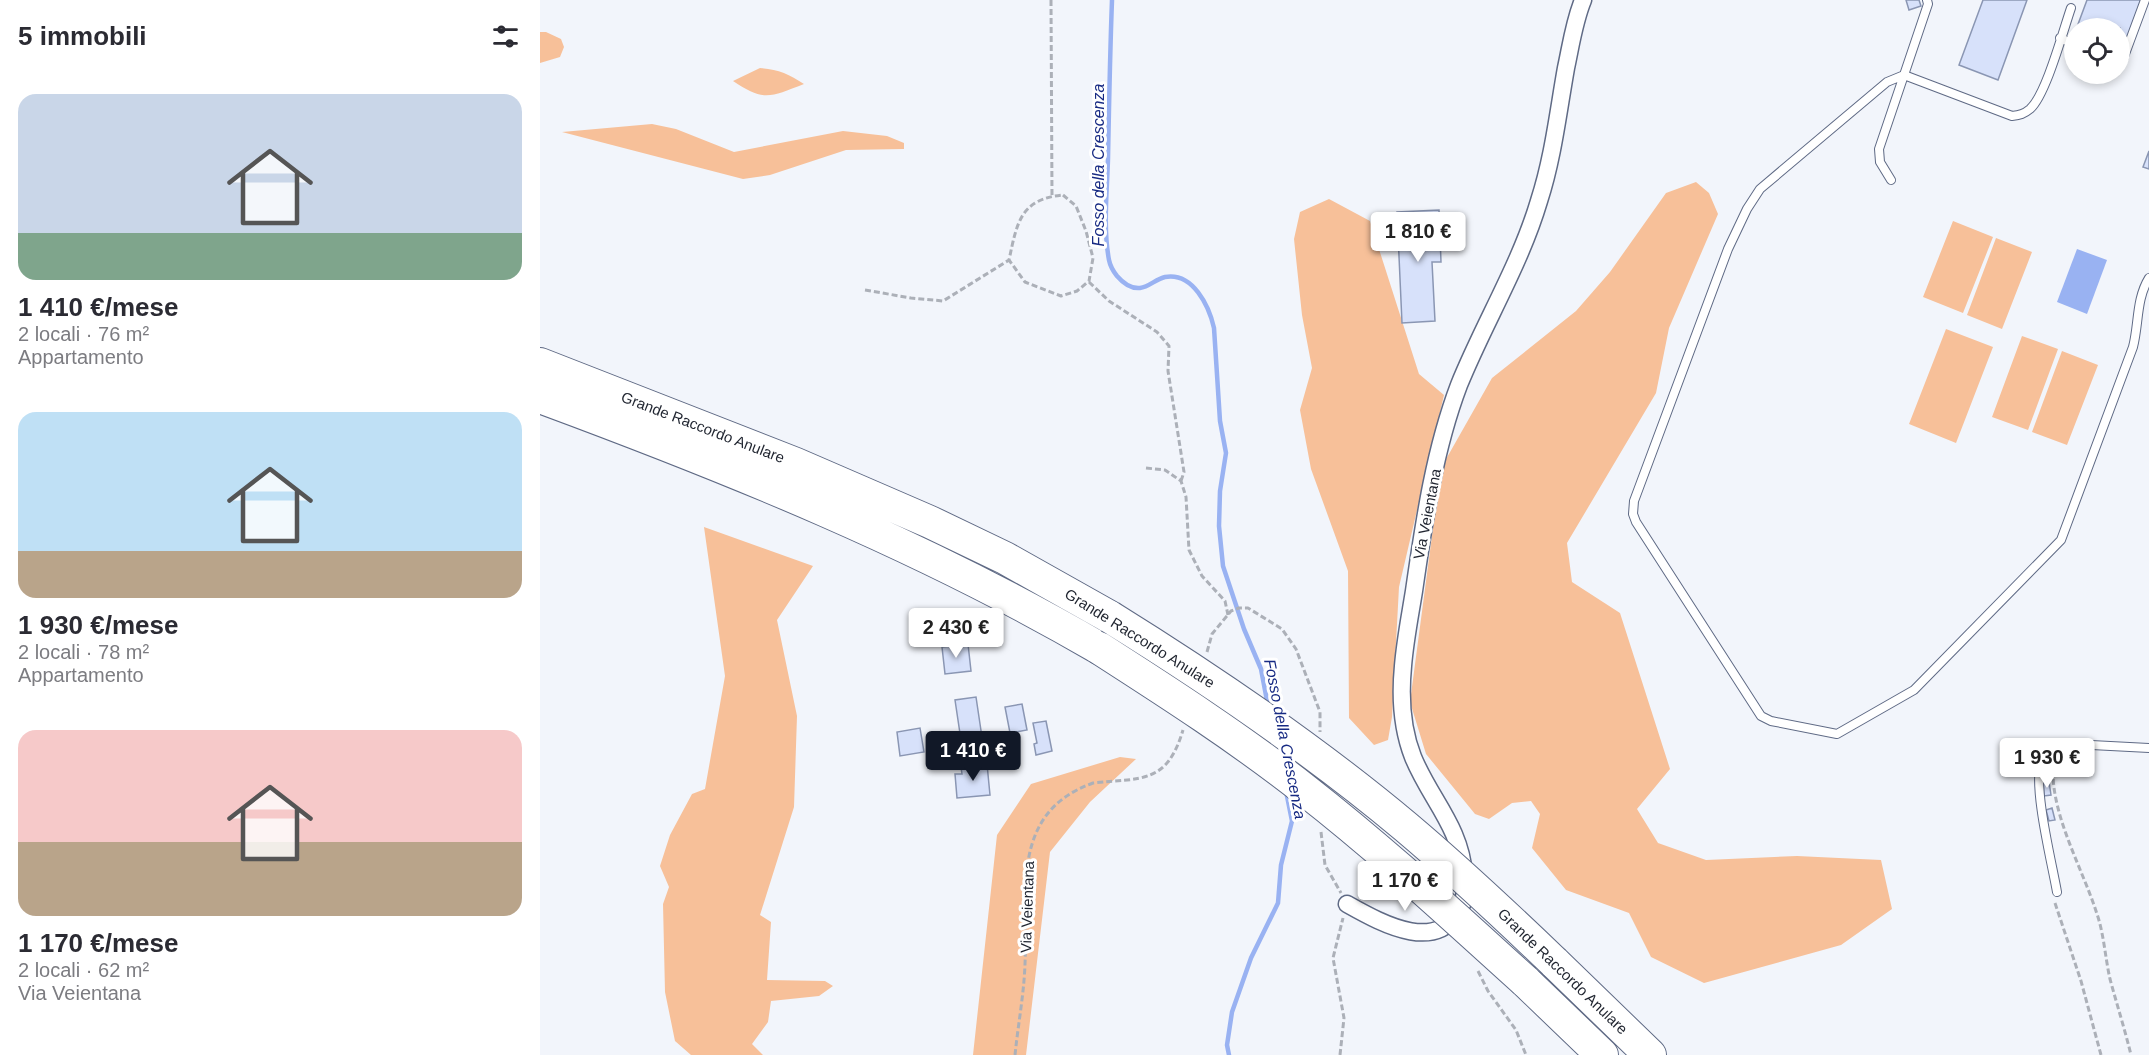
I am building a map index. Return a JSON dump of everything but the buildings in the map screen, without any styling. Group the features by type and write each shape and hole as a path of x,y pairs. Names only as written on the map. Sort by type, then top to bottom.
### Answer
{"highway":[{"name":"Grande Raccordo Anulare","path":"540,364 796,464 919,517 1005,558 1110,617 1233,696 1354,785 1433,850 1650,1055"},
{"name":"Grande Raccordo Anulare","path":"540,397 721,466 874,531 1005,595 1099,648 1215,723 1304,789 1421,887 1525,981 1602,1055"}],"street":[{"name":"Via Veientana","path":"1347,904 1392,926 1428,933 1441,928 1452,919 1464,900 1464,865 1457,837 1420,772 1406,734 1402,702 1402,667 1426,513 1447,423 1465,371 1520,253 1539,202 1550,160 1574,28 1583,0"}],"lane":[{"path":"1891,180 1880,162 1879,149 1928,4 1927,0"},
{"path":"2130,40 2145,0"},
{"path":"2071,8 2042,89 2032,108 2022,115 2012,116 1904,75 1887,82 1769,180 1753,198 1728,249 1634,501 1633,514 1761,716 1771,721 1832,734 1842,732 1914,690 2061,540 2133,347 2141,295 2149,278"},
{"path":"2060,38 2064,40"},
{"path":"2057,892 2039,778 2041,763 2053,743 2149,748"}],"path":[{"path":"1051,0 1052,196"},
{"path":"865,290 943,301 1009,260 1017,223 1032,205 1052,196 1064,195 1076,206 1093,258 1089,281 1077,291 1062,296 1025,282 1009,260"},
{"path":"1089,281 1109,301 1157,332 1169,346 1168,371 1184,472 1181,482"},
{"path":"1146,468 1165,470 1181,482 1186,497 1189,550 1202,576 1225,601 1228,615"},
{"path":"1205,657 1212,634 1231,611 1248,608"},
{"name":"Via Veientana","path":"1015,1055 1025,966 1027,859 1037,828 1050,811 1078,789 1093,783 1145,778 1163,769 1177,750 1186,720"},
{"path":"2068,744 2060,750 2055,759 2053,778 2055,789 2067,833 2097,912 2110,978 2131,1055"},
{"path":"2057,892 2055,903 2081,981 2101,1055"},
{"path":"1340,1055 1344,1018 1333,958 1347,904"},
{"path":"1477,969 1488,991 1516,1030 1526,1055"}],"shaded area":[{"path":"540,32 546,32 561,39 564,47 560,57 540,63"},
{"path":"760,68 783,73 804,84 775,94 760,95 733,81"},
{"path":"652,124 676,129 734,152 843,131 887,136 904,143 904,149 846,150 770,175 743,179 562,132"},
{"path":"1696,182 1709,193 1718,214 1669,328 1656,393 1567,543 1572,582 1620,613 1670,769 1637,809 1658,843 1706,860 1797,856 1881,860 1892,909 1841,945 1704,983 1651,957 1629,913 1566,890 1532,848 1540,814 1531,801 1512,803 1489,819 1475,814 1426,754 1410,702 1441,468 1492,378 1576,311 1610,272 1666,193"},
{"path":"1329,199 1370,221 1419,374 1444,395 1399,587 1392,717 1388,740 1374,745 1349,718 1348,571 1311,469 1300,410 1312,368 1302,315 1294,239 1300,212"},
{"path":"1953,221 1993,237 1963,313 1923,297"},
{"path":"1996,238 2032,252 2002,329 1967,315"},
{"path":"1946,329 1993,347 1956,443 1909,424"},
{"path":"2022,336 2058,349 2028,430 1992,417"},
{"path":"2062,351 2098,365 2067,445 2032,432"},
{"path":"704,527 813,566 777,620 797,716 794,807 760,915 771,922 767,980 825,981 833,986 819,996 771,1001 768,1022 752,1044 763,1055 691,1055 675,1041 665,992 663,904 669,887 660,866 670,835 692,794 705,789 725,676"},
{"path":"1120,757 1136,759 1090,802 1050,852 1026,1055 973,1055 997,835 1031,784"}],"water":[{"path":"2077,249 2107,260 2087,314 2057,302"}],"waterway":[{"name":"Fosso della Crescenza","path":"1112,0 1106,210 1109,260 1117,276 1133,288 1143,287 1165,277 1184,280 1198,292 1212,319 1220,421 1226,453 1220,491 1219,526 1223,566 1244,629 1261,669 1268,706"},
{"name":"Fosso della Crescenza","path":"1229,1055 1227,1045 1232,1012 1251,958 1278,903 1281,865 1292,821 1286,791"}]}
